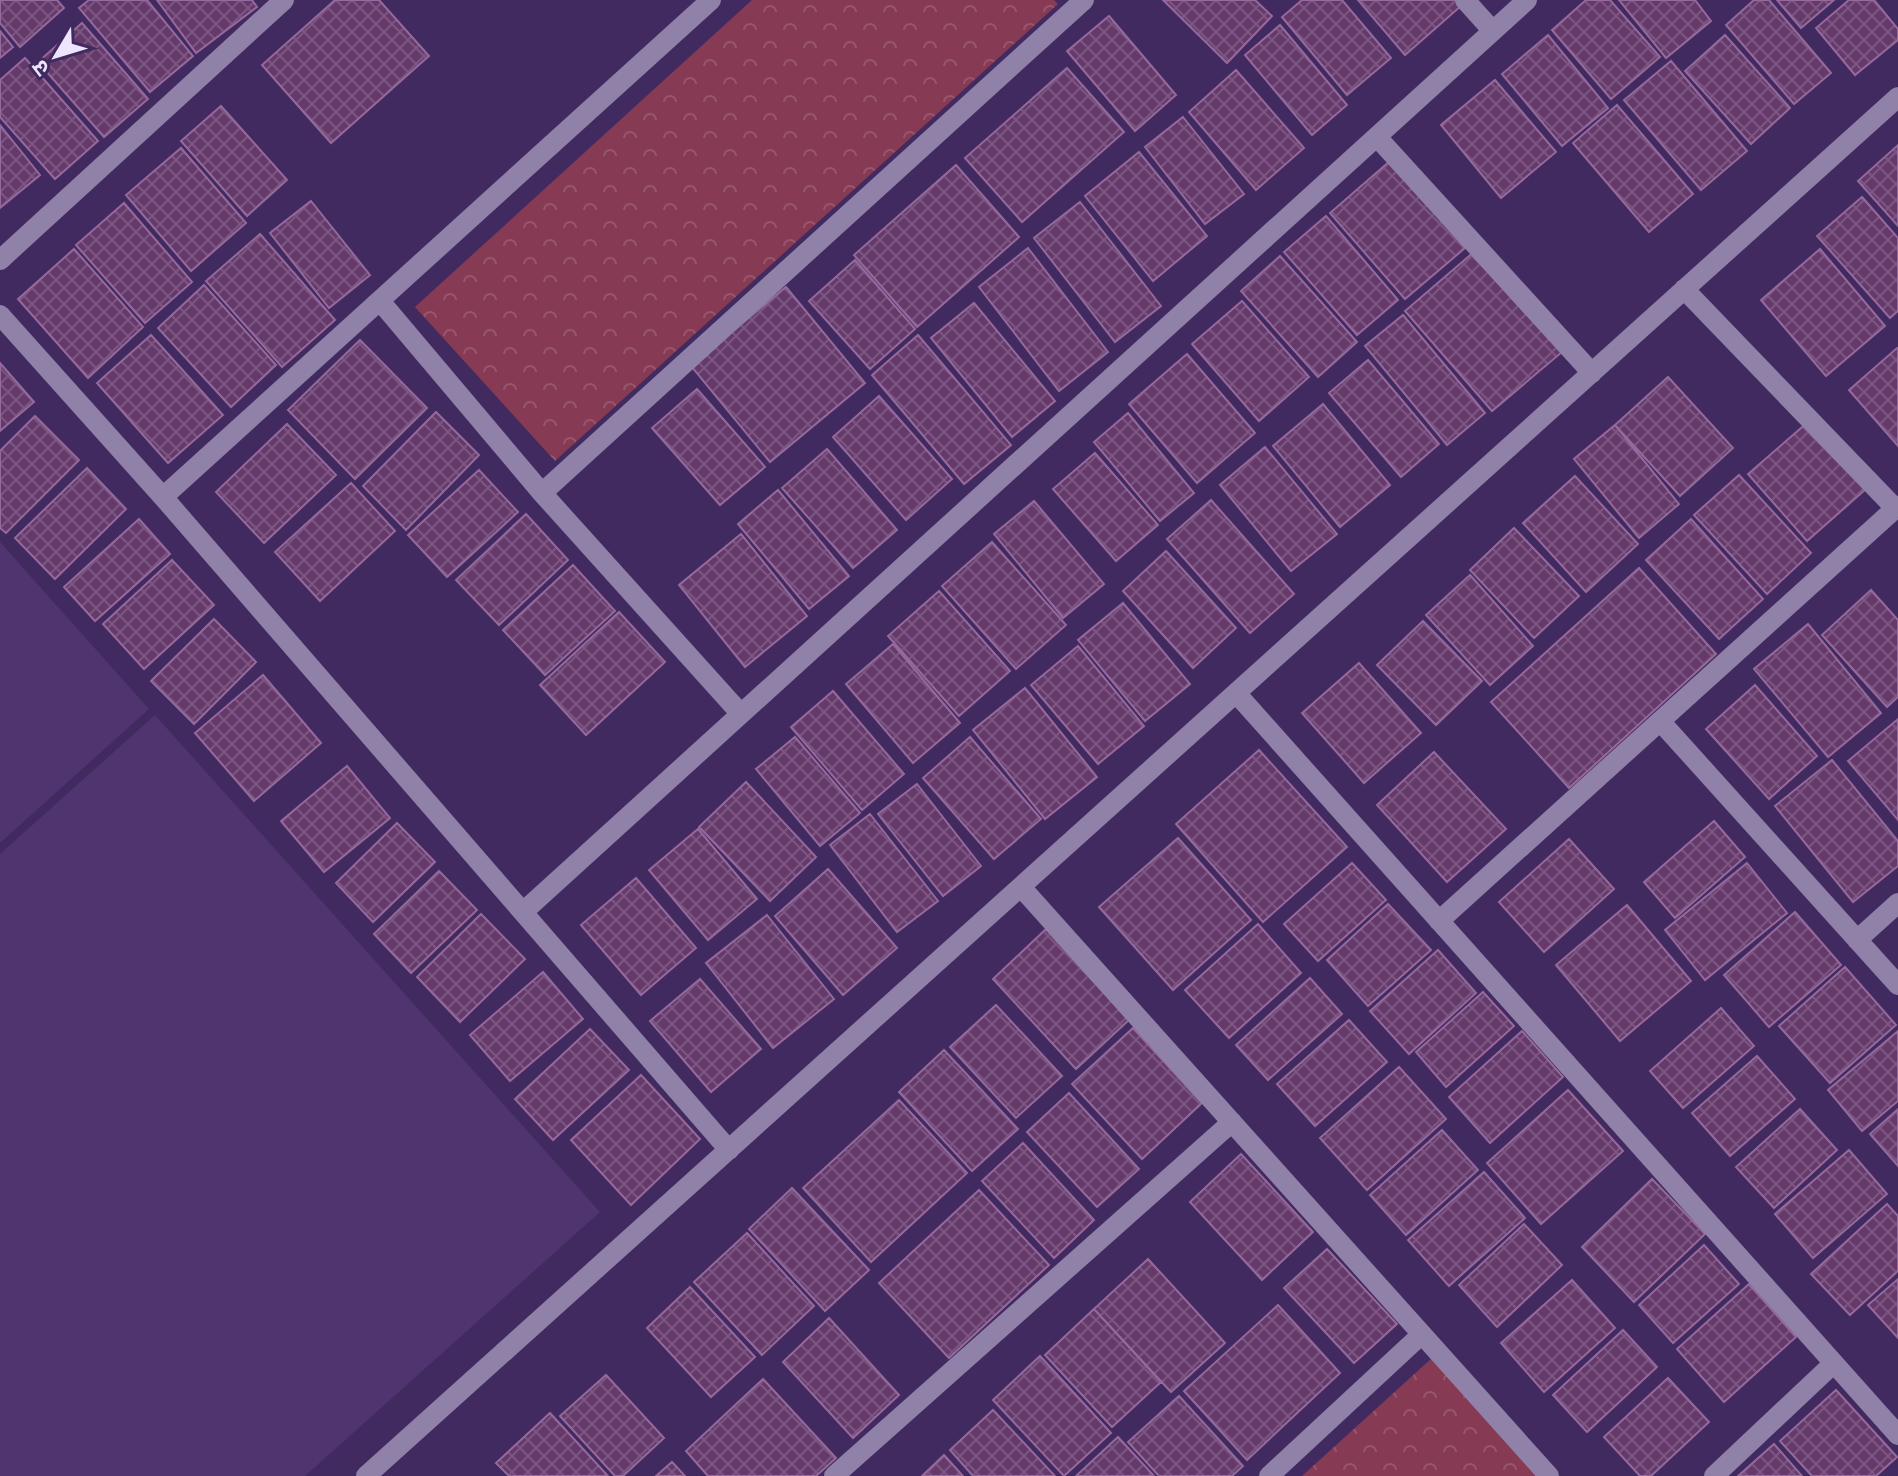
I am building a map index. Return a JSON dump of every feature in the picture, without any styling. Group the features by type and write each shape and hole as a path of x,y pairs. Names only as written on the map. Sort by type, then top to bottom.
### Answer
{"street":[{"path":"0,260 284,0"},
{"path":"163,497 711,0"},
{"path":"542,493 1084,0"},
{"path":"1465,0 1492,30"},
{"path":"523,912 1527,0"},
{"path":"366,1476 1898,97"},
{"path":"1377,137 1592,373"},
{"path":"1439,921 1897,507 1684,289"},
{"path":"380,301 542,493 741,714"},
{"path":"0,315 163,497 729,1150"},
{"path":"1236,693 1898,1435"},
{"path":"1660,721 1898,985"},
{"path":"1021,887 1549,1476"},
{"path":"1857,940 1898,903"},
{"path":"834,1476 1232,1122"},
{"path":"1269,1476 1422,1334"},
{"path":"1714,1476 1834,1363"}],"shaded area":[{"path":"0,542 149,709 0,843"},
{"path":"155,715 600,1212 305,1476 0,1476 0,854"}],"green space":[{"path":"752,0 1054,0 1058,4 555,461 415,307"},
{"path":"1432,1358 1540,1476 1302,1476"}],"building":[{"path":"0,0 57,0 64,8 20,47 0,23"},
{"path":"89,0 147,0 193,56 150,92 79,8"},
{"path":"157,0 252,0 257,7 196,53"},
{"path":"335,0 379,0 429,56 331,143 262,65"},
{"path":"1163,0 1255,0 1272,16 1227,63"},
{"path":"1302,0 1342,0 1391,58 1347,95 1282,17"},
{"path":"1358,0 1456,0 1461,6 1405,55"},
{"path":"1586,0 1610,0 1660,57 1611,99 1552,30"},
{"path":"1619,0 1695,0 1711,21 1666,58"},
{"path":"1754,0 1769,0 1831,73 1794,104 1726,25"},
{"path":"1777,0 1834,0 1801,28"},
{"path":"1849,0 1874,0 1898,29 1898,40 1855,75 1816,28"},
{"path":"1109,16 1176,95 1135,131 1067,51"},
{"path":"82,23 148,99 104,137 38,62"},
{"path":"1280,25 1347,105 1312,135 1245,55"},
{"path":"0,31 13,47 0,58"},
{"path":"1548,35 1608,108 1562,146 1502,74"},
{"path":"1725,35 1790,108 1751,144 1685,71"},
{"path":"25,58 98,141 55,179 0,117 0,80"},
{"path":"1671,61 1747,151 1701,190 1624,100"},
{"path":"1067,68 1124,132 1022,222 965,158"},
{"path":"1236,70 1304,148 1256,190 1189,112"},
{"path":"1495,80 1556,152 1501,198 1441,125"},
{"path":"1617,105 1693,194 1649,232 1573,143"},
{"path":"221,106 287,180 247,216 181,141"},
{"path":"1183,117 1244,194 1205,224 1145,147"},
{"path":"0,125 40,175 0,208"},
{"path":"1898,145 1898,226 1858,181"},
{"path":"181,148 246,223 191,271 126,195"},
{"path":"1139,152 1207,236 1153,281 1085,196"},
{"path":"1390,161 1465,248 1405,299 1330,213"},
{"path":"956,165 1019,237 917,327 854,255"},
{"path":"1862,197 1898,238 1898,311 1890,318 1817,236"},
{"path":"311,201 370,275 329,308 270,233"},
{"path":"1080,202 1161,306 1115,342 1034,238"},
{"path":"124,203 192,282 145,323 76,245"},
{"path":"1326,216 1398,300 1357,335 1284,252"},
{"path":"260,234 335,320 282,367 206,281"},
{"path":"1028,248 1108,352 1059,391 979,287"},
{"path":"74,249 143,327 88,378 18,299"},
{"path":"1820,249 1885,326 1826,376 1761,300"},
{"path":"1475,251 1562,352 1492,411 1405,311"},
{"path":"1280,256 1357,342 1318,377 1241,291"},
{"path":"855,260 915,329 870,369 809,301"},
{"path":"204,285 276,365 231,407 158,328"},
{"path":"786,287 865,383 770,462 691,366"},
{"path":"1242,301 1309,377 1259,421 1192,344"},
{"path":"974,303 1055,401 1012,437 931,338"},
{"path":"1403,315 1485,413 1447,445 1365,346"},
{"path":"151,335 223,415 168,463 97,383"},
{"path":"918,335 1011,445 964,484 872,375"},
{"path":"360,340 427,408 355,479 288,410"},
{"path":"1898,349 1898,446 1849,390"},
{"path":"1187,354 1255,433 1197,483 1129,404"},
{"path":"1368,360 1439,444 1401,477 1329,393"},
{"path":"0,363 34,402 0,431"},
{"path":"1668,377 1733,448 1680,496 1615,425"},
{"path":"697,389 765,467 720,505 652,428"},
{"path":"879,396 952,479 906,520 833,437"},
{"path":"1323,404 1390,485 1340,527 1273,446"},
{"path":"436,412 479,455 406,530 363,486"},
{"path":"1128,413 1194,493 1160,521 1094,442"},
{"path":"35,416 79,460 6,533 0,528 0,451"},
{"path":"1808,422 1866,489 1807,541 1748,474"},
{"path":"287,424 336,475 264,543 216,492"},
{"path":"1615,425 1679,504 1639,538 1574,459"},
{"path":"1265,447 1337,534 1291,571 1220,485"},
{"path":"827,449 897,530 853,568 782,488"},
{"path":"1095,453 1158,525 1116,561 1053,489"},
{"path":"87,468 126,509 55,579 15,538"},
{"path":"479,470 518,512 447,577 408,535"},
{"path":"1739,475 1811,553 1767,594 1694,515"},
{"path":"1575,476 1638,544 1586,592 1523,523"},
{"path":"351,483 395,531 320,601 275,552"},
{"path":"778,490 849,576 809,609 738,524"},
{"path":"1211,500 1294,594 1250,633 1167,539"},
{"path":"1034,501 1104,584 1063,618 994,534"},
{"path":"526,514 568,560 499,625 456,580"},
{"path":"139,519 170,554 95,621 64,587"},
{"path":"1691,519 1763,599 1719,639 1646,560"},
{"path":"1514,528 1579,596 1534,638 1470,570"},
{"path":"741,534 807,616 745,667 679,585"},
{"path":"992,542 1066,625 1016,669 942,586"},
{"path":"1166,551 1236,628 1193,668 1123,591"},
{"path":"172,560 214,605 144,669 103,624"},
{"path":"573,565 615,611 545,675 503,630"},
{"path":"1639,568 1716,654 1569,788 1491,702"},
{"path":"1470,575 1533,646 1490,685 1426,615"},
{"path":"1871,590 1898,620 1898,697 1887,707 1822,635"},
{"path":"939,591 1010,671 959,716 888,636"},
{"path":"1123,603 1190,684 1145,721 1078,640"},
{"path":"619,612 665,662 586,735 540,685"},
{"path":"214,619 256,662 194,724 151,681"},
{"path":"1423,621 1482,681 1436,725 1377,665"},
{"path":"1808,624 1881,713 1828,757 1754,669"},
{"path":"893,644 960,723 913,763 846,684"},
{"path":"1078,646 1144,726 1098,764 1031,685"},
{"path":"1359,663 1421,733 1364,783 1302,713"},
{"path":"263,675 321,743 254,801 195,733"},
{"path":"1755,685 1817,756 1769,799 1706,729"},
{"path":"1025,688 1097,777 1045,819 973,730"},
{"path":"833,691 904,774 862,810 791,727"},
{"path":"1898,719 1898,820 1848,761"},
{"path":"795,737 860,813 820,846 756,769"},
{"path":"970,737 1041,819 994,859 923,778"},
{"path":"1259,750 1347,847 1263,922 1176,824"},
{"path":"1434,752 1506,829 1447,882 1377,805"},
{"path":"1832,760 1898,841 1898,866 1853,902 1775,806"},
{"path":"347,766 390,818 324,872 281,821"},
{"path":"746,782 816,857 770,901 699,827"},
{"path":"917,784 981,866 943,896 878,814"},
{"path":"870,814 938,901 897,932 830,845"},
{"path":"1714,821 1745,857 1675,918 1644,882"},
{"path":"397,823 435,862 373,922 336,883"},
{"path":"698,829 757,899 708,940 649,870"},
{"path":"1178,838 1251,920 1173,990 1099,907"},
{"path":"1569,839 1614,889 1544,952 1499,902"},
{"path":"1352,863 1386,900 1318,961 1284,924"},
{"path":"1747,863 1787,913 1705,980 1665,930"},
{"path":"828,869 897,948 843,995 775,916"},
{"path":"439,871 477,910 411,973 374,934"},
{"path":"636,878 696,948 641,995 581,925"},
{"path":"1388,904 1431,950 1368,1006 1327,960"},
{"path":"1627,905 1691,981 1620,1041 1556,965"},
{"path":"1795,912 1841,965 1769,1027 1724,975"},
{"path":"481,914 525,959 460,1022 417,977"},
{"path":"767,915 834,999 773,1048 706,963"},
{"path":"1258,924 1301,973 1229,1038 1185,990"},
{"path":"1046,929 1129,1020 1076,1069 993,979"},
{"path":"1438,950 1476,993 1409,1054 1370,1011"},
{"path":"1845,967 1896,1025 1830,1083 1779,1026"},
{"path":"543,972 583,1019 510,1081 470,1035"},
{"path":"1310,978 1342,1014 1268,1080 1236,1045"},
{"path":"700,979 761,1049 711,1092 650,1021"},
{"path":"1483,992 1514,1026 1446,1087 1416,1052"},
{"path":"996,1005 1062,1076 1016,1118 950,1047"},
{"path":"1721,1008 1754,1046 1683,1108 1650,1071"},
{"path":"1349,1020 1387,1062 1315,1126 1277,1084"},
{"path":"1133,1028 1202,1103 1142,1159 1072,1084"},
{"path":"590,1029 629,1070 553,1140 515,1099"},
{"path":"1522,1031 1563,1077 1490,1143 1449,1097"},
{"path":"1898,1031 1898,1101 1862,1131 1828,1090"},
{"path":"944,1050 1018,1129 972,1171 899,1092"},
{"path":"1757,1056 1795,1099 1730,1156 1692,1113"},
{"path":"1399,1067 1446,1119 1367,1190 1320,1138"},
{"path":"641,1075 700,1139 631,1205 571,1140"},
{"path":"1568,1090 1623,1151 1541,1224 1487,1163"},
{"path":"1069,1093 1139,1169 1097,1207 1027,1132"},
{"path":"899,1100 967,1173 871,1262 803,1188"},
{"path":"1800,1109 1837,1150 1774,1208 1736,1167"},
{"path":"1898,1109 1898,1166 1870,1134"},
{"path":"1442,1130 1478,1170 1406,1235 1370,1195"},
{"path":"1023,1143 1094,1220 1054,1258 982,1181"},
{"path":"1849,1150 1887,1194 1813,1258 1775,1214"},
{"path":"1241,1154 1313,1232 1262,1280 1190,1202"},
{"path":"1484,1172 1525,1218 1449,1286 1408,1240"},
{"path":"1652,1179 1705,1234 1634,1302 1582,1247"},
{"path":"792,1188 869,1270 825,1311 749,1229"},
{"path":"979,1190 1049,1265 949,1358 879,1283"},
{"path":"1887,1204 1898,1216 1898,1271 1850,1315 1811,1274"},
{"path":"1524,1224 1562,1265 1497,1327 1459,1285"},
{"path":"747,1233 814,1306 762,1355 694,1282"},
{"path":"1704,1245 1739,1284 1673,1343 1639,1305"},
{"path":"1327,1249 1397,1324 1354,1363 1284,1288"},
{"path":"1148,1259 1225,1343 1171,1392 1094,1309"},
{"path":"1898,1279 1898,1338 1868,1305"},
{"path":"1572,1280 1615,1328 1544,1392 1501,1343"},
{"path":"1749,1284 1796,1337 1724,1402 1677,1349"},
{"path":"690,1287 755,1357 711,1397 647,1328"},
{"path":"1278,1305 1340,1373 1247,1460 1184,1391"},
{"path":"1094,1309 1161,1382 1112,1427 1045,1355"},
{"path":"829,1318 899,1395 853,1438 783,1362"},
{"path":"1623,1330 1657,1367 1587,1432 1553,1395"},
{"path":"1040,1356 1111,1433 1064,1476 993,1400"},
{"path":"606,1375 664,1438 623,1476 615,1476 560,1416"},
{"path":"1668,1378 1709,1422 1651,1476 1640,1476 1604,1437"},
{"path":"763,1379 836,1458 816,1476 708,1476 686,1451"},
{"path":"1836,1390 1897,1457 1876,1476 1812,1476 1780,1441"},
{"path":"1179,1396 1243,1466 1232,1476 1159,1476 1128,1442"},
{"path":"993,1410 1055,1476 973,1476 950,1450"},
{"path":"550,1413 608,1476 509,1476 496,1463"},
{"path":"1118,1437 1154,1476 1076,1476"},
{"path":"1774,1444 1802,1476 1738,1476"},
{"path":"944,1455 963,1476 922,1476"},
{"path":"672,1462 685,1476 656,1476"}]}
